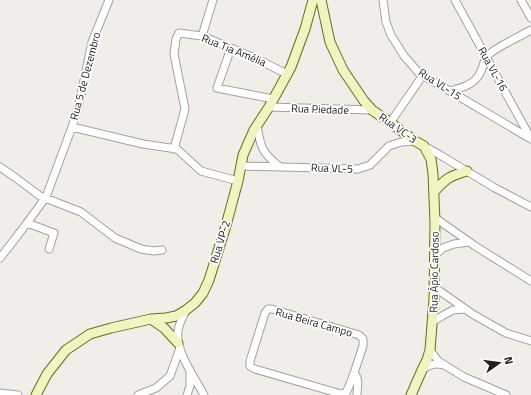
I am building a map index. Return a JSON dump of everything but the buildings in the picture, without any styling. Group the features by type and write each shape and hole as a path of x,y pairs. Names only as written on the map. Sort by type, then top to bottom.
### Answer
{"street":[{"name":"Rua 5 de Dezembro","path":"0,258 46,197 72,127 79,104 92,42 109,0"},
{"path":"202,36 213,0"},
{"name":"Rua VP-2","path":"36,395 47,374 66,350 90,334 151,319 176,316 195,303 203,293 209,280 238,181 243,155 254,130 291,67 305,29 313,0"},
{"name":"Rua VC-3","path":"321,0 330,42 342,70 364,102 372,110 414,141 531,207"},
{"name":"Rua VL-15","path":"383,0 386,22 394,40 404,56 419,73 531,139"},
{"name":"Rua VL-16","path":"455,0 531,139"},
{"path":"521,0 531,18"},
{"path":"525,8 528,0"},
{"path":"450,91 471,84 479,76 488,56 500,47 531,30"},
{"name":"Rua Tia Amélia","path":"174,149 185,110 174,54 176,39 179,33 202,36 257,59 287,74"},
{"name":"Rua Piedade","path":"231,48 217,88 271,103 372,110"},
{"path":"390,123 423,75"},
{"path":"257,125 259,140 265,153 279,166"},
{"path":"72,127 143,144 177,149 202,171 238,181"},
{"name":"Rua VL-5","path":"241,166 358,169 370,165 389,146 401,142 414,141"},
{"name":"Rua Ápio Cardoso","path":"412,393 430,350 434,287 433,174 430,160 424,146"},
{"path":"0,167 40,196 46,197 81,212 115,238 141,249 154,251 162,250"},
{"path":"434,192 441,183 452,176 467,171"},
{"path":"434,217 531,281"},
{"path":"27,223 54,233 49,249"},
{"path":"434,256 443,248 454,244 470,242"},
{"path":"434,287 474,315 506,333 531,341"},
{"name":"Rua Beira Campo","path":"268,309 272,309 359,335 363,339 363,346 354,372 346,394 341,394 255,369 250,366 250,360 265,313 268,309"},
{"path":"432,322 453,310 465,309"},
{"path":"186,310 180,322 178,332 179,345 186,364 204,395"},
{"path":"151,319 164,328 179,345"},
{"path":"138,395 156,388 170,376 179,345"},
{"path":"430,350 438,361 464,377 506,395"},
{"path":"422,370 426,366 432,364 444,365"},
{"path":"187,395 190,386 190,369"},
{"name":"Rua Beira Campo","path":"354,372 358,379 357,395"},
{"path":"0,392 18,395"}]}
